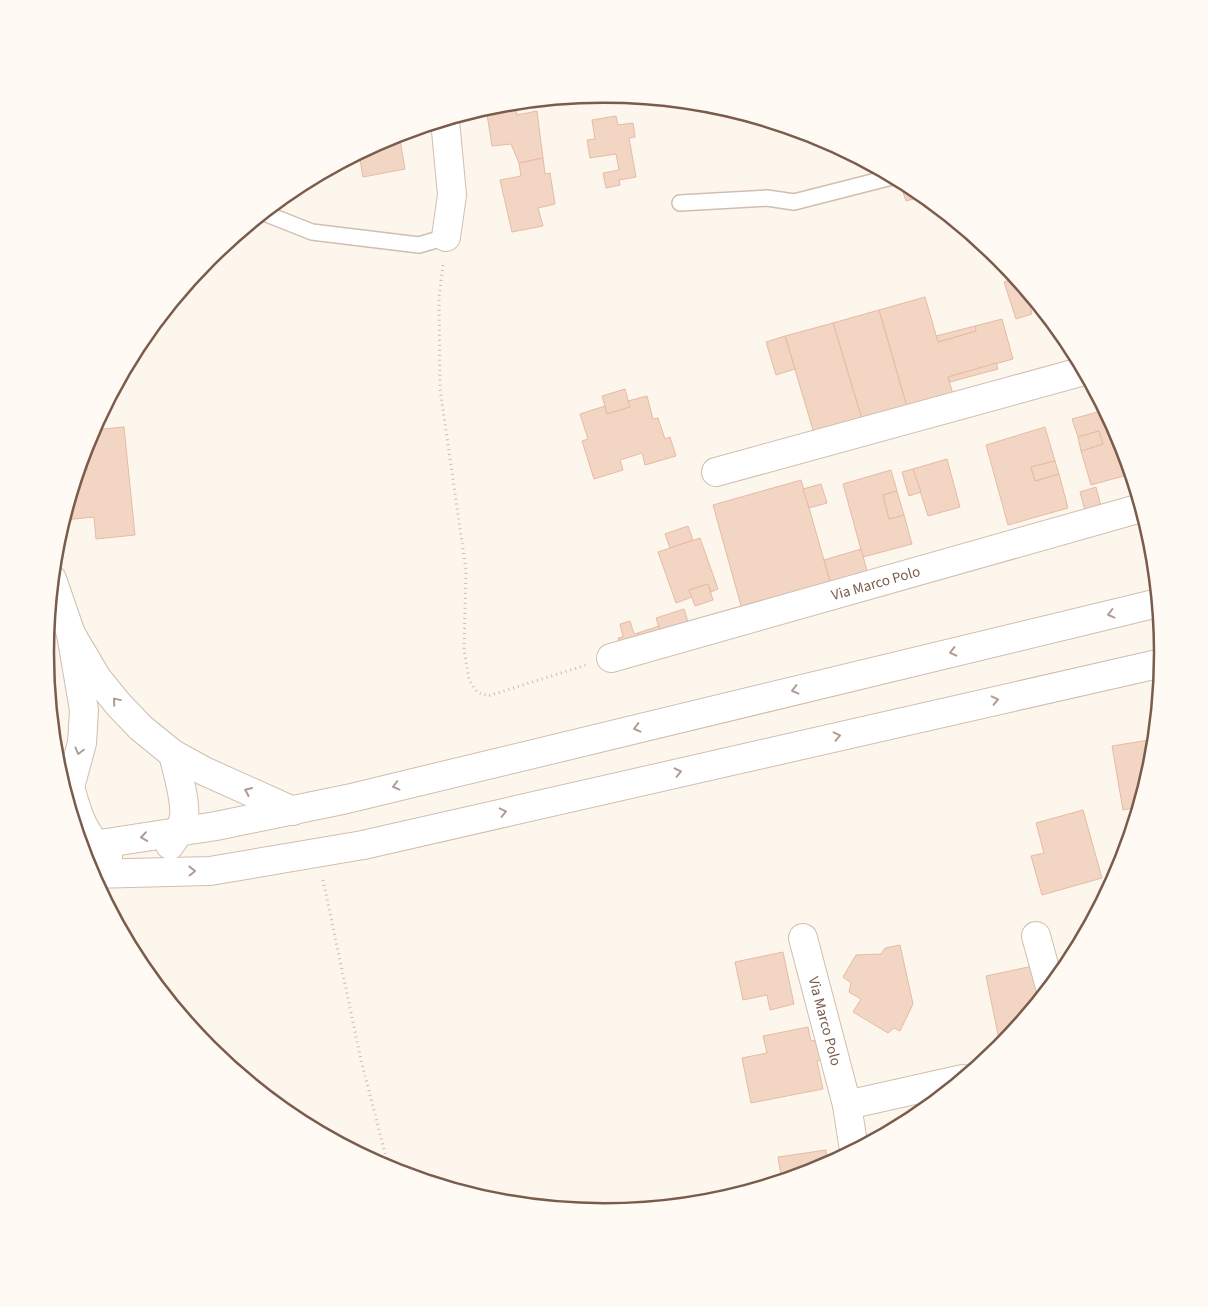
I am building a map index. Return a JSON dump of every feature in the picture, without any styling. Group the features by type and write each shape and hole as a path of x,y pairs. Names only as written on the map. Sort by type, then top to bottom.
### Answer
{"street":[{"path":"446,127 452,195 446,237"},
{"path":"716,472 1078,373"},
{"name":"Via Marco Polo","path":"610,658 1136,510"},
{"path":"57,594 71,634 84,710 82,744 69,783"},
{"path":"89,846 178,832 347,799 1152,604"},
{"path":"71,634 97,678 118,704 141,728 173,754 204,771 293,810"},
{"path":"100,874 210,871 362,845 1154,664"},
{"path":"142,873 178,832 184,816 181,787 173,754"},
{"path":"89,847 142,873"},
{"path":"1036,936 1048,979"},
{"name":"Via Marco Polo","path":"803,938 847,1106 853,1144"},
{"path":"847,1106 948,1082"}],"lane":[{"path":"680,203 767,198 794,202 883,179"},
{"path":"271,216 312,232 419,245 446,237"}],"path":[{"path":"446,237 439,297 440,389 466,570 464,649 469,680 477,692 488,696 610,658"},
{"path":"317,853 361,1060 386,1159"}],"building":[{"path":"516,111 517,115 537,111 543,158 519,163 511,144 492,146 487,116"},
{"path":"616,116 618,125 633,123 635,137 629,138 636,177 619,180 620,185 606,188 603,173 619,170 616,154 590,158 587,140 595,139 592,120"},
{"path":"400,142 405,169 363,177 360,160"},
{"path":"543,158 545,174 550,173 555,204 538,208 543,226 512,232 500,180 521,176 519,163"},
{"path":"903,192 910,196 914,199 906,201"},
{"path":"1009,281 1018,291 1030,305 1032,314 1016,319 1004,282"},
{"path":"925,297 938,342 976,331 975,326 1002,319 1013,359 948,377 955,401 909,414 879,310"},
{"path":"879,310 909,414 864,426 833,323"},
{"path":"833,323 864,426 816,440 785,336"},
{"path":"975,326 976,331 938,342 936,336"},
{"path":"785,336 795,369 776,375 766,342"},
{"path":"996,363 998,369 950,382 948,377"},
{"path":"625,389 630,407 607,414 602,396"},
{"path":"647,396 653,419 658,418 665,439 670,437 676,456 645,465 642,453 620,460 623,470 594,479 582,441 588,439 580,414 605,406 607,414 630,407 628,401"},
{"path":"1099,412 1125,476 1091,485 1081,451 1103,444 1099,431 1078,437 1072,419"},
{"path":"124,427 135,535 96,539 94,517 70,519 83,477 102,429"},
{"path":"1045,427 1055,461 1031,467 1035,481 1059,474 1068,508 1008,525 986,445"},
{"path":"1099,431 1103,444 1081,451 1078,437"},
{"path":"947,459 960,507 928,516 913,469"},
{"path":"1055,461 1059,474 1035,481 1031,467"},
{"path":"913,469 921,492 909,496 902,472"},
{"path":"891,470 897,491 883,495 889,519 904,515 912,544 863,557 843,484"},
{"path":"801,480 832,588 743,613 713,505"},
{"path":"821,484 827,503 809,508 803,489"},
{"path":"1096,487 1102,510 1086,514 1080,492"},
{"path":"897,491 904,515 889,519 883,495"},
{"path":"688,526 693,540 670,548 665,534"},
{"path":"700,538 718,589 711,592 708,584 689,590 692,597 676,603 658,552"},
{"path":"861,549 869,578 832,588 824,560"},
{"path":"708,584 713,600 695,606 689,590"},
{"path":"684,609 690,628 669,635 665,628 660,630 656,618"},
{"path":"630,621 634,634 638,633 641,644 622,650 618,638 623,637 620,624"},
{"path":"659,626 660,630 665,628 669,635 641,644 638,633"},
{"path":"1147,740 1132,808 1123,810 1112,746"},
{"path":"1083,810 1102,878 1042,895 1031,856 1044,853 1036,823"},
{"path":"900,945 913,1004 900,1031 894,1028 888,1033 853,1012 861,999 849,992 851,983 843,977 856,955 881,954 885,948"},
{"path":"783,952 794,1004 770,1010 767,995 743,1000 735,962"},
{"path":"1033,966 1038,991 999,1037 986,976"},
{"path":"808,1027 811,1041 818,1040 822,1060 817,1061 823,1089 751,1103 742,1058 767,1053 763,1036"},
{"path":"826,1150 827,1156 781,1175 778,1157"}]}
